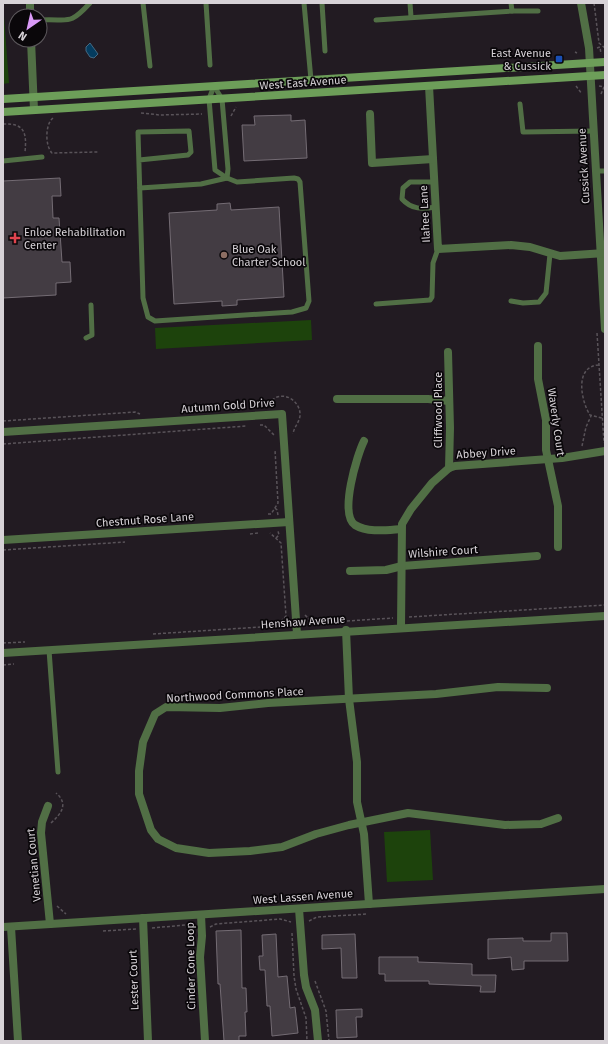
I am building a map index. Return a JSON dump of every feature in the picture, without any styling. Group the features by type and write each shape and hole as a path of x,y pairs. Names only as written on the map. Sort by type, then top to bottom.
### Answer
{"main road":[{"name":"West East Avenue","path":"3,99 605,62"},
{"name":"West East Avenue","path":"3,112 605,75"}],"street":[{"name":"Cussick Avenue","path":"581,3 590,63 595,171 602,253 601,328"},
{"path":"31,48 34,110"},
{"name":"Ilahee Lane","path":"429,86 438,249 521,245 550,254 568,256 602,253"},
{"path":"370,114 372,163 433,159"},
{"name":"Waverly Court","path":"538,346 538,379 546,420 546,450 558,506 558,547"},
{"name":"Cliffwood Place","path":"448,352 450,428 449,468"},
{"path":"337,399 428,399 449,401"},
{"name":"Autumn Gold Drive","path":"3,432 282,414 297,634"},
{"path":"364,440 354,466 350,494 350,519 355,525 364,529 401,529"},
{"name":"Abbey Drive","path":"401,627 401,529 404,519 411,508 432,483 449,468 455,466 549,459 605,451"},
{"name":"Chestnut Rose Lane","path":"3,540 289,522"},
{"name":"Wilshire Court","path":"350,571 386,570 402,566 537,556"},
{"name":"Henshaw Avenue","path":"3,653 346,630 605,616"},
{"path":"346,630 349,698 356,752 357,802 364,834 369,904"},
{"name":"Northwood Commons Place","path":"547,688 498,686 436,694 264,703 220,708 171,706 162,708 153,717 143,742 139,771 139,794 151,830 158,839 168,846 197,852 235,852 282,847 316,834 362,822 408,813 505,825 541,824 558,818"},
{"name":"Venetian Court","path":"48,806 42,822 41,833 50,924"},
{"name":"West Lassen Avenue","path":"7,927 605,890"},
{"path":"299,909 304,975 306,987 315,1010 318,1041"},
{"name":"Cinder Cone Loop","path":"201,914 202,936 200,957 205,1041"},
{"name":"Lester Court","path":"143,918 148,1041"},
{"path":"7,927 18,1041"}],"lane":[{"path":"48,20 72,20 78,16 90,3"},
{"path":"143,3 150,66"},
{"path":"206,3 210,66"},
{"path":"304,3 311,80"},
{"path":"322,3 325,51"},
{"path":"410,3 411,17"},
{"path":"511,3 512,11"},
{"path":"376,20 512,11 538,11"},
{"path":"214,86 222,99 228,169 226,178"},
{"path":"139,160 188,155 191,152 189,131 138,132 143,298 148,317 155,321 292,312 306,308 309,301 298,179 237,182 226,178 216,170 210,99 214,86"},
{"path":"520,104 523,132 593,131"},
{"path":"3,161 42,158"},
{"path":"595,171 605,170"},
{"path":"140,188 201,184 226,178"},
{"path":"434,182 410,182 403,188 402,199 408,206 419,209 436,207"},
{"path":"376,304 430,300 432,297 433,263 438,249"},
{"path":"511,300 523,303 539,302 546,293 550,254"},
{"path":"86,338 92,335 91,305"},
{"path":"49,650 58,772"}],"path":[{"path":"594,3 599,39 601,46 605,48"},
{"path":"573,85 580,88 583,101"},
{"path":"601,95 604,86"},
{"path":"231,117 233,110 239,106"},
{"path":"136,113 160,115 202,114"},
{"path":"57,116 50,119 48,131 49,150 52,153 98,152"},
{"path":"3,124 14,124 21,126 25,134 26,151 24,154"},
{"path":"601,328 599,365 605,451 605,495"},
{"path":"582,446 586,427 591,416 583,398 582,383 587,369 592,366 599,365"},
{"path":"260,406 266,405 280,397 288,398 294,401 299,407 300,414 293,436"},
{"path":"3,421 135,412 140,414"},
{"path":"591,416 602,418"},
{"path":"254,425 264,425 274,434 274,436"},
{"path":"3,444 247,426"},
{"path":"264,514 271,514 278,503 275,444"},
{"path":"150,635 276,626 286,616 281,543 272,533 269,532"},
{"path":"250,534 263,533"},
{"path":"3,550 132,541"},
{"path":"304,608 305,616 313,624 605,605"},
{"path":"3,643 27,642"},
{"path":"3,665 14,664"},
{"path":"50,827 51,823 61,814 63,809 62,801 56,793"},
{"path":"56,900 57,907 65,914 72,913"},
{"path":"307,926 311,919 317,917 368,914"},
{"path":"208,930 216,924 280,920"},
{"path":"313,977 326,1011 329,1041"}],"green space":[{"path":"3,3 9,83 3,84"},
{"path":"311,320 312,340 156,349 155,328"},
{"path":"430,830 433,880 387,882 384,832"}],"water":[{"path":"90,43 98,54 94,58 90,57 86,51 86,47"}],"building":[{"path":"291,115 291,121 305,120 307,158 244,161 242,125 255,125 254,116"},
{"path":"60,178 61,196 52,196 53,218 59,218 62,262 70,262 71,282 56,283 56,295 3,298 3,181"},
{"path":"230,203 231,210 279,207 284,297 237,300 237,305 222,306 222,301 174,304 169,213 217,210 217,204"},
{"path":"241,930 242,988 246,988 246,1036 239,1036 239,1041 224,1041 220,984 218,984 216,931"},
{"path":"551,933 567,933 568,961 524,961 524,969 512,970 511,957 488,959 488,939 523,938 523,941 551,941"},
{"path":"276,934 278,977 287,976 290,1008 295,1007 298,1033 272,1036 270,1006 267,1006 265,970 260,970 259,956 263,956 262,935"},
{"path":"355,934 357,978 342,978 341,948 322,949 322,935"},
{"path":"379,957 418,957 418,962 472,964 472,975 496,975 495,992 480,992 481,986 429,984 429,981 385,981 385,974 379,974"},
{"path":"362,1009 362,1017 356,1017 357,1037 337,1038 336,1010"}],"place":[{"name":"East Avenue & Cussick","path":"559,59"},
{"name":"Enloe Rehabilitation Center","path":"15,238"},
{"name":"Blue Oak Charter School","path":"224,255"}]}
